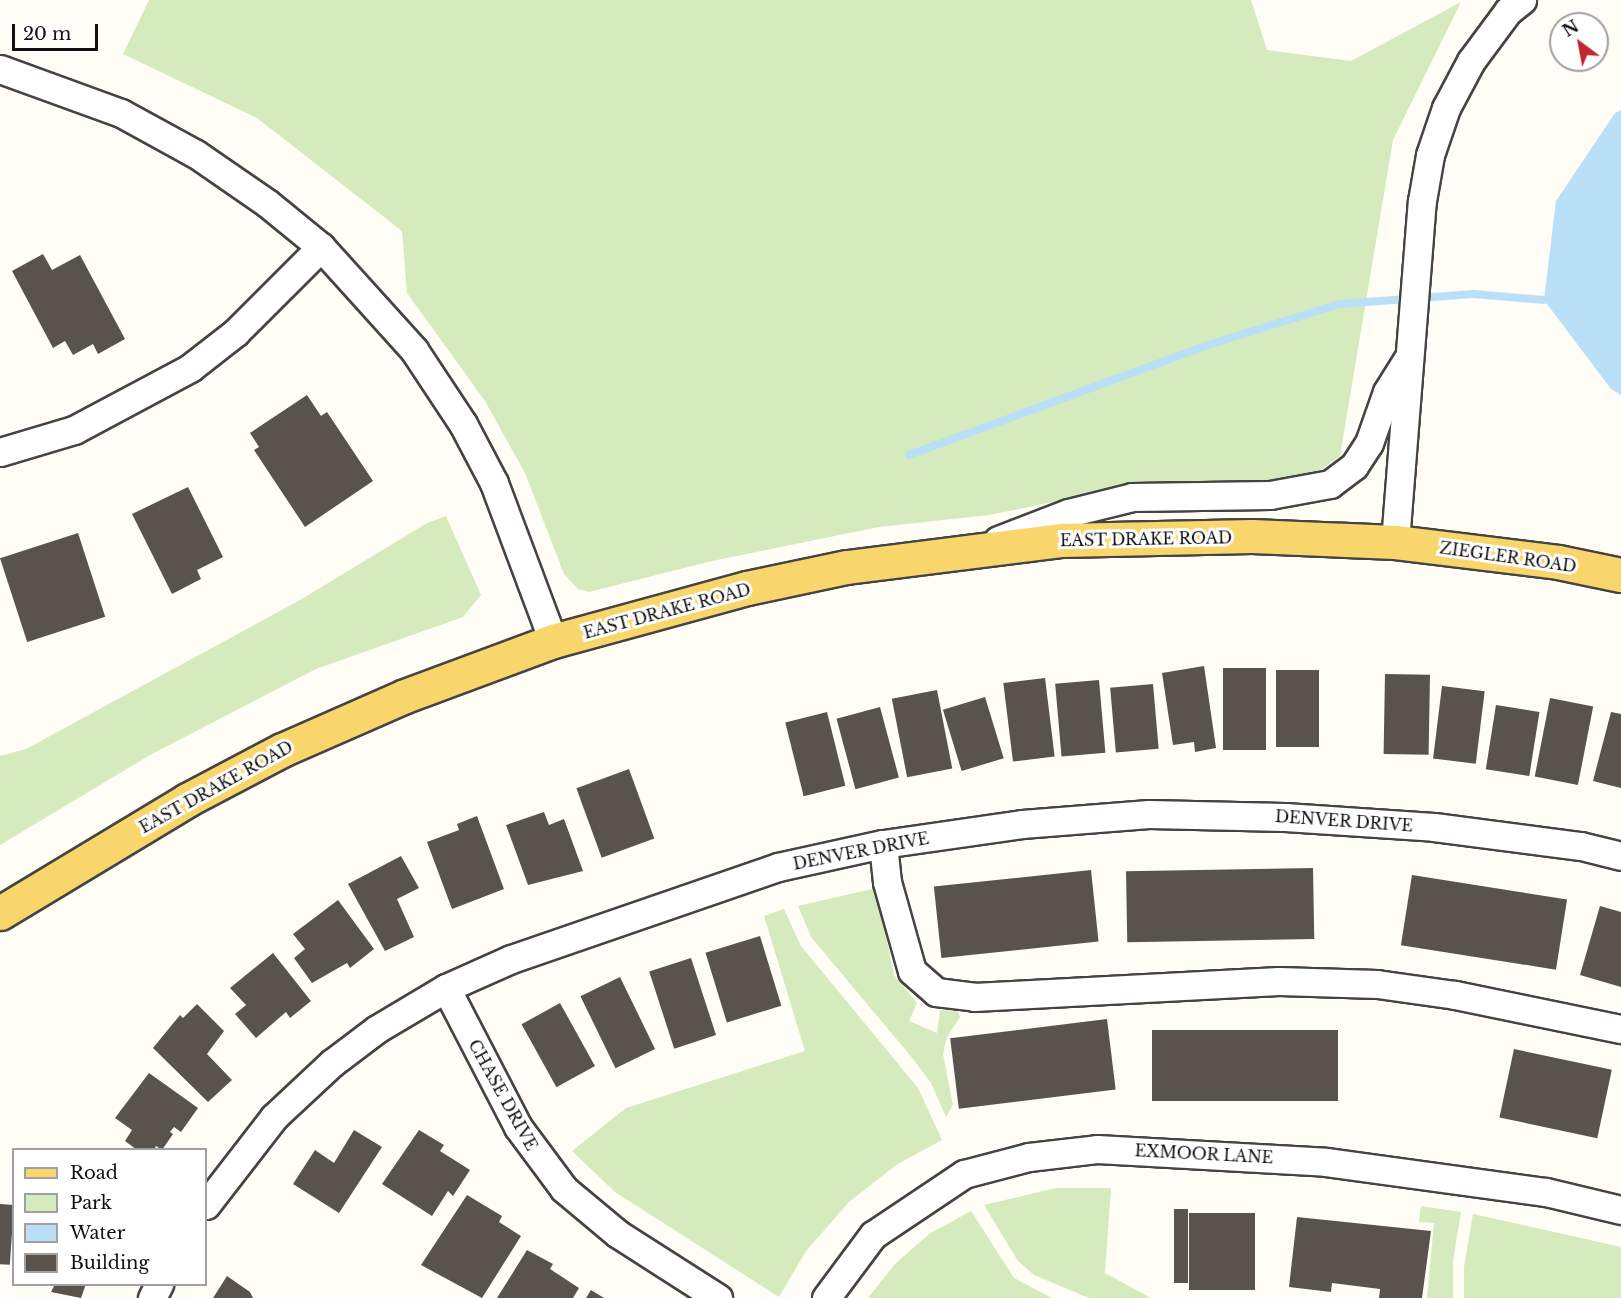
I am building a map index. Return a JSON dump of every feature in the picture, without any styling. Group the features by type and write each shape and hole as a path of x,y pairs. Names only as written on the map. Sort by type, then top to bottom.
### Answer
{"main road":[{"name":"EAST DRAKE ROAD","path":"0,913 187,800 282,750 405,696 553,641 747,588 847,567 1062,540 1161,537 1395,542"},
{"name":"ZIEGLER ROAD","path":"1395,542 1558,562 1621,575"}],"street":[{"path":"1395,542 1417,273 1430,155 1446,108 1471,61 1508,11 1522,0"},
{"path":"0,69 121,113 196,154 267,203 321,247 414,350 463,424 494,483 553,641"},
{"path":"0,452 74,430 190,368 237,332 321,247"},
{"path":"977,549 1068,513 1132,497 1270,495 1330,484 1354,466 1369,443 1387,392 1410,356"},
{"name":"DENVER DRIVE","path":"207,1204 274,1117 332,1063 377,1029 446,988 511,959 778,867 883,844 1022,825 1149,814 1286,816 1434,827 1581,846 1621,856"},
{"path":"883,844 887,882 912,970 936,993 974,997 1279,981 1377,984 1621,1029"},
{"name":"CHASE DRIVE","path":"446,988 518,1128 564,1189 618,1234 718,1298"},
{"name":"EXMOOR LANE","path":"829,1294 873,1235 964,1174 1029,1157 1097,1149 1326,1162 1546,1192 1621,1210"}],"green space":[{"path":"149,0 1251,0 1267,50 1351,61 1461,2 1393,140 1340,456 1322,469 1283,483 1123,488 989,515 879,527 712,561 589,592 578,589 564,574 525,473 485,401 407,293 402,231 257,118 123,54"},
{"path":"446,516 481,595 463,617 316,669 150,755 0,845 0,756 26,749 300,600 427,523"},
{"path":"876,888 894,975 917,1003 909,1021 937,1033 940,1010 958,1011 960,1017 947,1037 943,1054 953,1105 946,1117 931,1083 811,937 798,906"},
{"path":"784,909 801,946 918,1088 942,1140 896,1165 848,1203 806,1251 779,1297 615,1192 572,1151 626,1108 805,1051 764,916"},
{"path":"1056,1188 1111,1188 1105,1273 1151,1298 1089,1298 1034,1275 1018,1261 984,1205"},
{"path":"1421,1206 1461,1212 1453,1261 1453,1298 1427,1298 1434,1223 1419,1222"},
{"path":"971,1211 1014,1278 1052,1298 868,1298 895,1264 929,1234"},
{"path":"1473,1214 1621,1247 1621,1298 1464,1298 1464,1267"}],"water":[{"path":"1621,110 1621,395 1611,389 1544,300 1556,201 1615,113"}],"building":[{"path":"43,254 52,270 80,255 125,339 98,354 93,344 73,355 65,341 53,348 12,271"},
{"path":"307,395 321,416 327,412 373,481 305,527 254,450 259,447 250,433"},
{"path":"188,487 223,557 197,570 201,579 172,594 132,514"},
{"path":"78,533 105,617 27,642 0,558"},
{"path":"1204,666 1216,748 1195,752 1194,742 1173,745 1162,673"},
{"path":"1223,668 1266,668 1266,750 1223,750"},
{"path":"1276,670 1319,670 1319,747 1276,747"},
{"path":"1385,674 1430,675 1429,755 1384,754"},
{"path":"1045,678 1055,756 1013,762 1003,683"},
{"path":"1099,680 1105,753 1062,757 1055,684"},
{"path":"1153,684 1159,749 1116,753 1110,688"},
{"path":"1442,686 1485,691 1476,764 1433,758"},
{"path":"937,690 952,769 907,777 892,699"},
{"path":"985,697 1004,758 962,771 943,710"},
{"path":"1550,698 1593,706 1578,785 1535,777"},
{"path":"1496,705 1539,712 1529,776 1486,769"},
{"path":"880,707 899,778 855,789 837,719"},
{"path":"827,712 845,786 804,796 785,722"},
{"path":"1611,712 1621,714 1621,788 1593,781"},
{"path":"629,769 654,839 602,858 576,788"},
{"path":"544,812 549,825 564,819 583,871 528,885 506,825"},
{"path":"477,816 504,889 452,909 427,842 459,830 457,824"},
{"path":"401,856 419,888 397,899 414,937 385,951 348,884"},
{"path":"1313,868 1314,939 1127,942 1126,871"},
{"path":"1091,870 1099,942 941,958 934,887"},
{"path":"1412,875 1567,900 1556,970 1401,945"},
{"path":"338,900 374,949 350,968 347,963 312,983 294,958 305,949 293,934"},
{"path":"1600,906 1621,912 1621,987 1580,975"},
{"path":"760,936 781,1006 727,1022 705,953"},
{"path":"273,953 311,1001 290,1018 286,1012 256,1038 235,1014 246,1005 230,988"},
{"path":"691,958 716,1035 674,1049 649,972"},
{"path":"620,977 655,1049 616,1068 580,996"},
{"path":"560,1003 595,1066 556,1087 522,1024"},
{"path":"197,1004 224,1031 207,1054 232,1080 208,1102 153,1048 180,1015 183,1018"},
{"path":"1107,1019 1116,1089 959,1109 950,1038"},
{"path":"1152,1030 1338,1030 1338,1101 1152,1101"},
{"path":"1514,1049 1612,1070 1597,1138 1499,1117"},
{"path":"149,1073 198,1108 181,1132 174,1127 170,1132 173,1134 163,1148 156,1146 155,1148 134,1148 125,1141 132,1130 115,1118"},
{"path":"354,1130 382,1147 339,1213 293,1184 315,1150 334,1163"},
{"path":"419,1130 444,1145 440,1151 470,1170 453,1196 448,1191 432,1216 382,1184"},
{"path":"467,1195 502,1216 499,1222 521,1236 482,1298 421,1265"},
{"path":"0,1204 12,1205 10,1265 0,1264"},
{"path":"1174,1209 1188,1209 1188,1283 1174,1283"},
{"path":"1189,1213 1255,1213 1255,1290 1189,1290"},
{"path":"1297,1217 1431,1231 1422,1298 1379,1298 1380,1289 1332,1283 1331,1292 1289,1287"},
{"path":"527,1250 553,1264 550,1269 579,1288 573,1298 497,1298"},
{"path":"227,1276 250,1292 253,1298 213,1298"},
{"path":"54,1286 85,1286 81,1298 51,1292"},
{"path":"591,1290 604,1298 586,1298"}],"waterway":[{"path":"909,455 1205,346 1339,304 1474,294 1544,300"}]}
